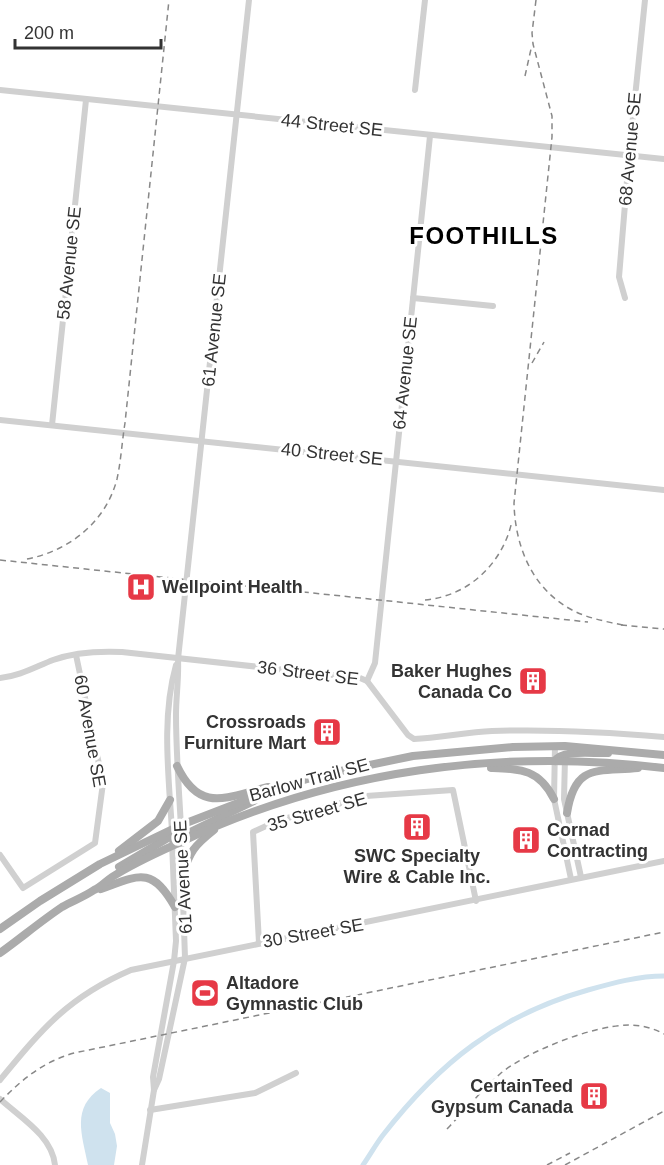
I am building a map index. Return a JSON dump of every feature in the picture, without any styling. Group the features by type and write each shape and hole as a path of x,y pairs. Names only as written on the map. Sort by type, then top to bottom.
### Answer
{"main road":[{"name":"Barlow Trail SE","path":"0,953 62,907 96,889 172,837 181,825 282,786 326,774 413,756 468,750 555,746 565,753 664,768"},
{"name":"Barlow Trail SE","path":"1,928 39,901 100,864 172,837 181,839 263,807 334,786 387,775 462,766 555,760 565,753 633,752 664,755"},
{"path":"177,766 184,781 200,796 214,798 282,786"},
{"path":"462,766 527,772 545,783 554,799"},
{"path":"567,813 573,787 585,776 607,769 653,767"},
{"path":"181,839 254,801 262,793"},
{"path":"100,864 158,821 170,800"},
{"path":"182,876 189,854 200,841 225,821"},
{"path":"96,889 126,878 146,877 162,887 175,907"}],"street":[{"name":"61 Avenue SE","path":"153,1090 159,1079 185,958 177,766 178,659 249,0"},
{"path":"415,90 425,0"},
{"name":"68 Avenue SE","path":"625,298 619,277 645,0"},
{"name":"44 Street SE","path":"0,90 664,159"},
{"name":"58 Avenue SE","path":"52,425 86,100"},
{"name":"64 Avenue SE","path":"367,681 375,663 430,136"},
{"path":"413,298 493,306"},
{"name":"40 Street SE","path":"0,420 664,490"},
{"name":"36 Street SE","path":"0,678 23,674 54,660 76,654 100,651 348,677 367,681 408,735 414,739 530,730 622,733 664,737"},
{"name":"60 Avenue SE","path":"0,855 22,888 95,843 103,783 76,654"},
{"name":"61 Avenue SE","path":"142,1165 153,1077 174,961 175,907 168,723 173,676 178,659"},
{"path":"555,746 554,799 571,879"},
{"path":"565,753 564,799 582,877"},
{"name":"35 Street SE","path":"259,943 253,831 277,821 366,796 453,790 476,901"},
{"name":"30 Street SE","path":"0,1080 43,1028 81,997 106,981 131,970 664,861"},
{"path":"150,1110 255,1094 296,1072"},
{"path":"0,1099 48,1142 55,1165"}],"water":[{"path":"101,1088 110,1093 110,1123 117,1146 114,1165 88,1165 83,1143 82,1113 85,1104"}],"waterway":[{"path":"363,1165 383,1135 426,1085 473,1045 499,1028 556,1000 616,982 664,976"}],"railway":[{"path":"27,559 57,549 84,532 104,509 117,479 125,423 169,0"},
{"path":"536,0 533,44 552,116 552,137 514,503 515,519 522,551 537,579 547,591 559,602 580,614 627,626"},
{"path":"525,76 531,49"},
{"path":"532,363 544,342"},
{"path":"425,600 456,592 482,575 501,550 512,521"},
{"path":"0,560 588,622"},
{"path":"621,625 664,629"},
{"path":"0,1102 34,1072 52,1061 74,1053 664,932"},
{"path":"447,1129 501,1073 544,1048 580,1034 615,1026 642,1026 664,1034"},
{"path":"565,1165 664,1111"},
{"path":"547,1165 570,1153"}],"place":[{"name":"Wellpoint Health","path":"141,587"},
{"name":"Baker Hughes Canada Co","path":"533,681"},
{"name":"Crossroads Furniture Mart","path":"327,732"},
{"name":"SWC Specialty Wire & Cable Inc.","path":"417,827"},
{"name":"Cornad Contracting","path":"526,840"},
{"name":"Altadore Gymnastic Club","path":"205,993"},
{"name":"CertainTeed Gypsum Canada","path":"594,1096"}],"district":[{"name":"FOOTHILLS","path":"484,235"}]}
